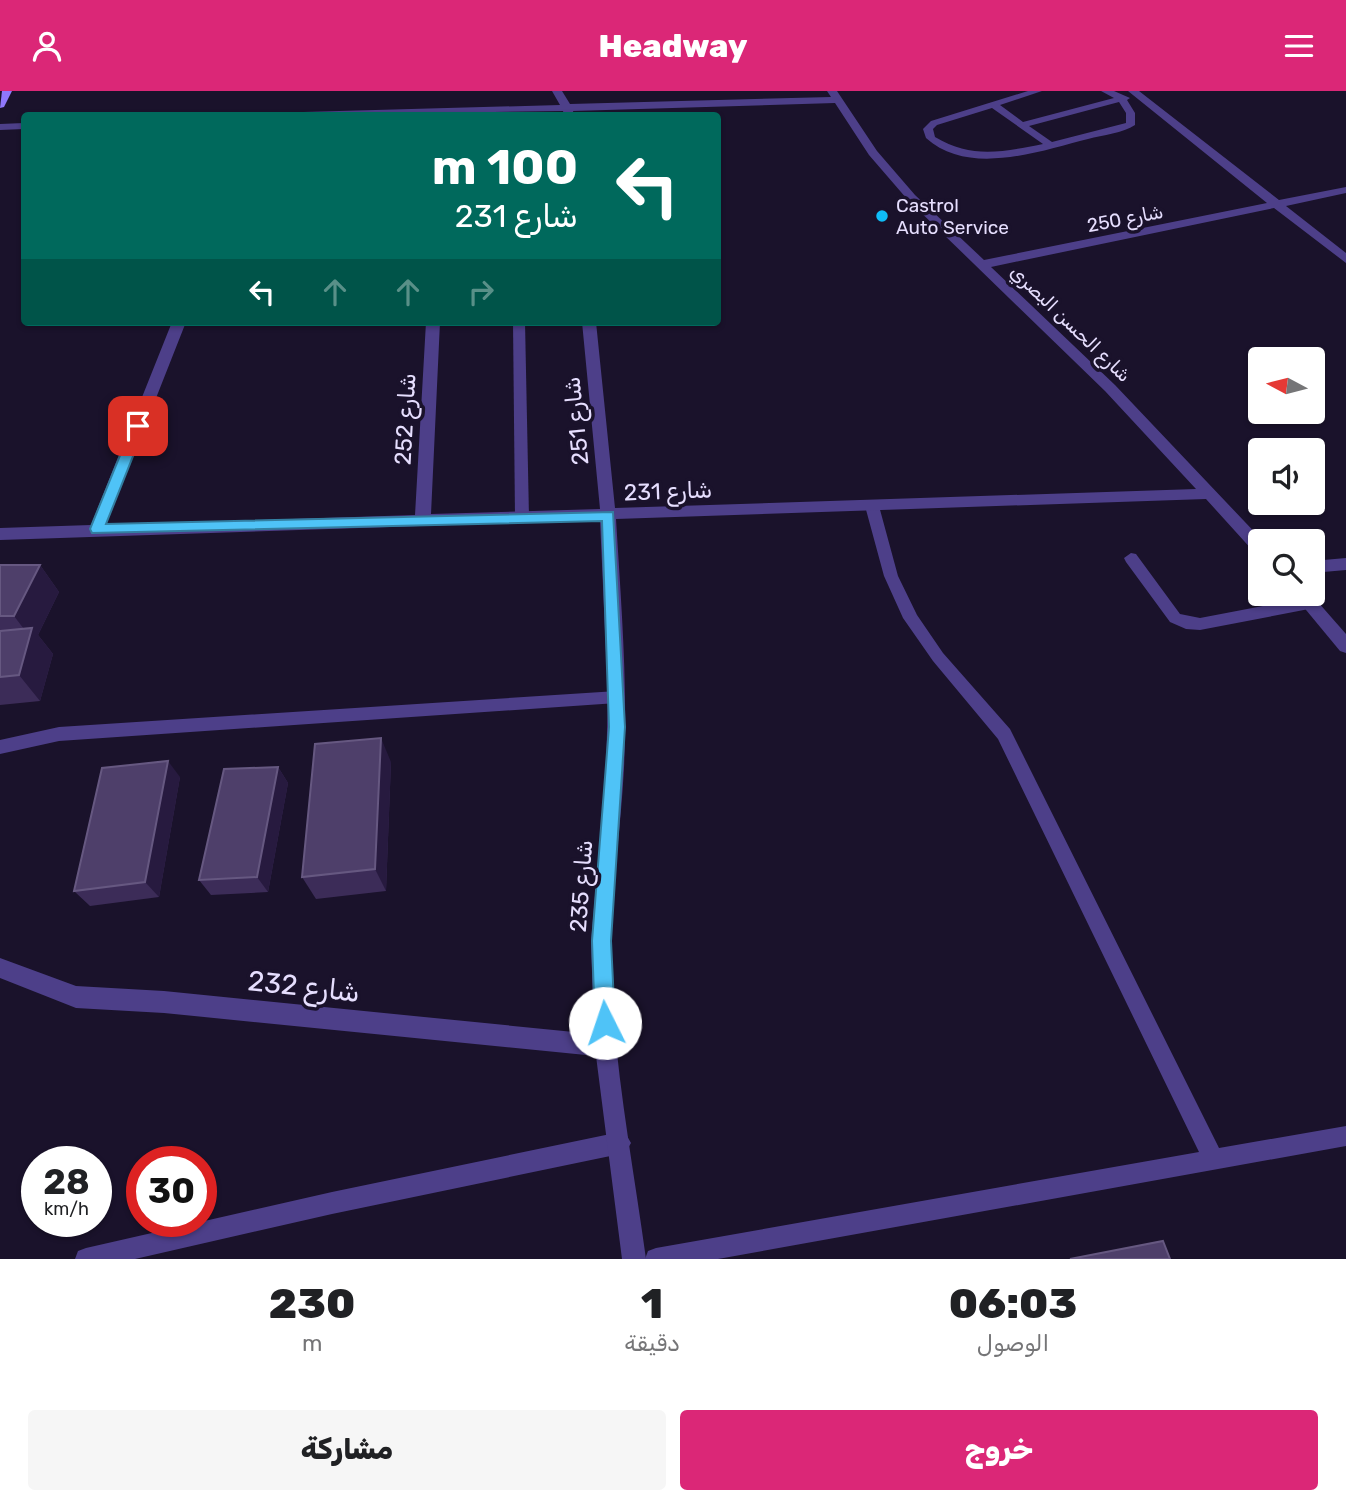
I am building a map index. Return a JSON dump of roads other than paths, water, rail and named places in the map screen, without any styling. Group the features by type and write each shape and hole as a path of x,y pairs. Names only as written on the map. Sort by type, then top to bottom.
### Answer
{"street":[{"path":"0,106 7,91"},
{"path":"557,91 569,112 835,95"},
{"path":"1135,93 1346,259"},
{"name":"شارع الحسن البصري","path":"835,95 873,153 911,197 1110,388 1248,535"},
{"path":"0,127 21,126"},
{"name":"شارع 250","path":"980,265 1346,190"},
{"path":"97,529 177,326"},
{"name":"شارع 252","path":"423,519 433,326"},
{"name":"شارع 251","path":"589,326 608,516"},
{"name":"شارع 231","path":"0,534 1211,494"},
{"name":"شارع 235","path":"608,516 617,697 615,768 601,941 606,1046 634,1259"},
{"path":"1325,566 1346,564"},
{"path":"1312,606 1346,646"},
{"name":"شارع 232","path":"0,968 76,997 178,1004 606,1046"}],"lane":[{"path":"1037,91 934,123 928,129 931,138 963,154 983,156 1130,125 1131,111 1121,99 1106,91"},
{"path":"1023,125 1135,93"},
{"path":"992,104 1049,144"},
{"path":"519,326 523,517"},
{"path":"872,506 891,576 911,618 938,657 1004,734 1214,1160"},
{"path":"1131,558 1175,618 1186,623 1200,624 1273,606"},
{"path":"0,747 59,734 617,697"},
{"path":"656,1259 1346,1136"},
{"path":"86,1259 332,1203 620,1143"}],"place":[{"name":"Castrol Auto Service","path":"882,216"}]}
